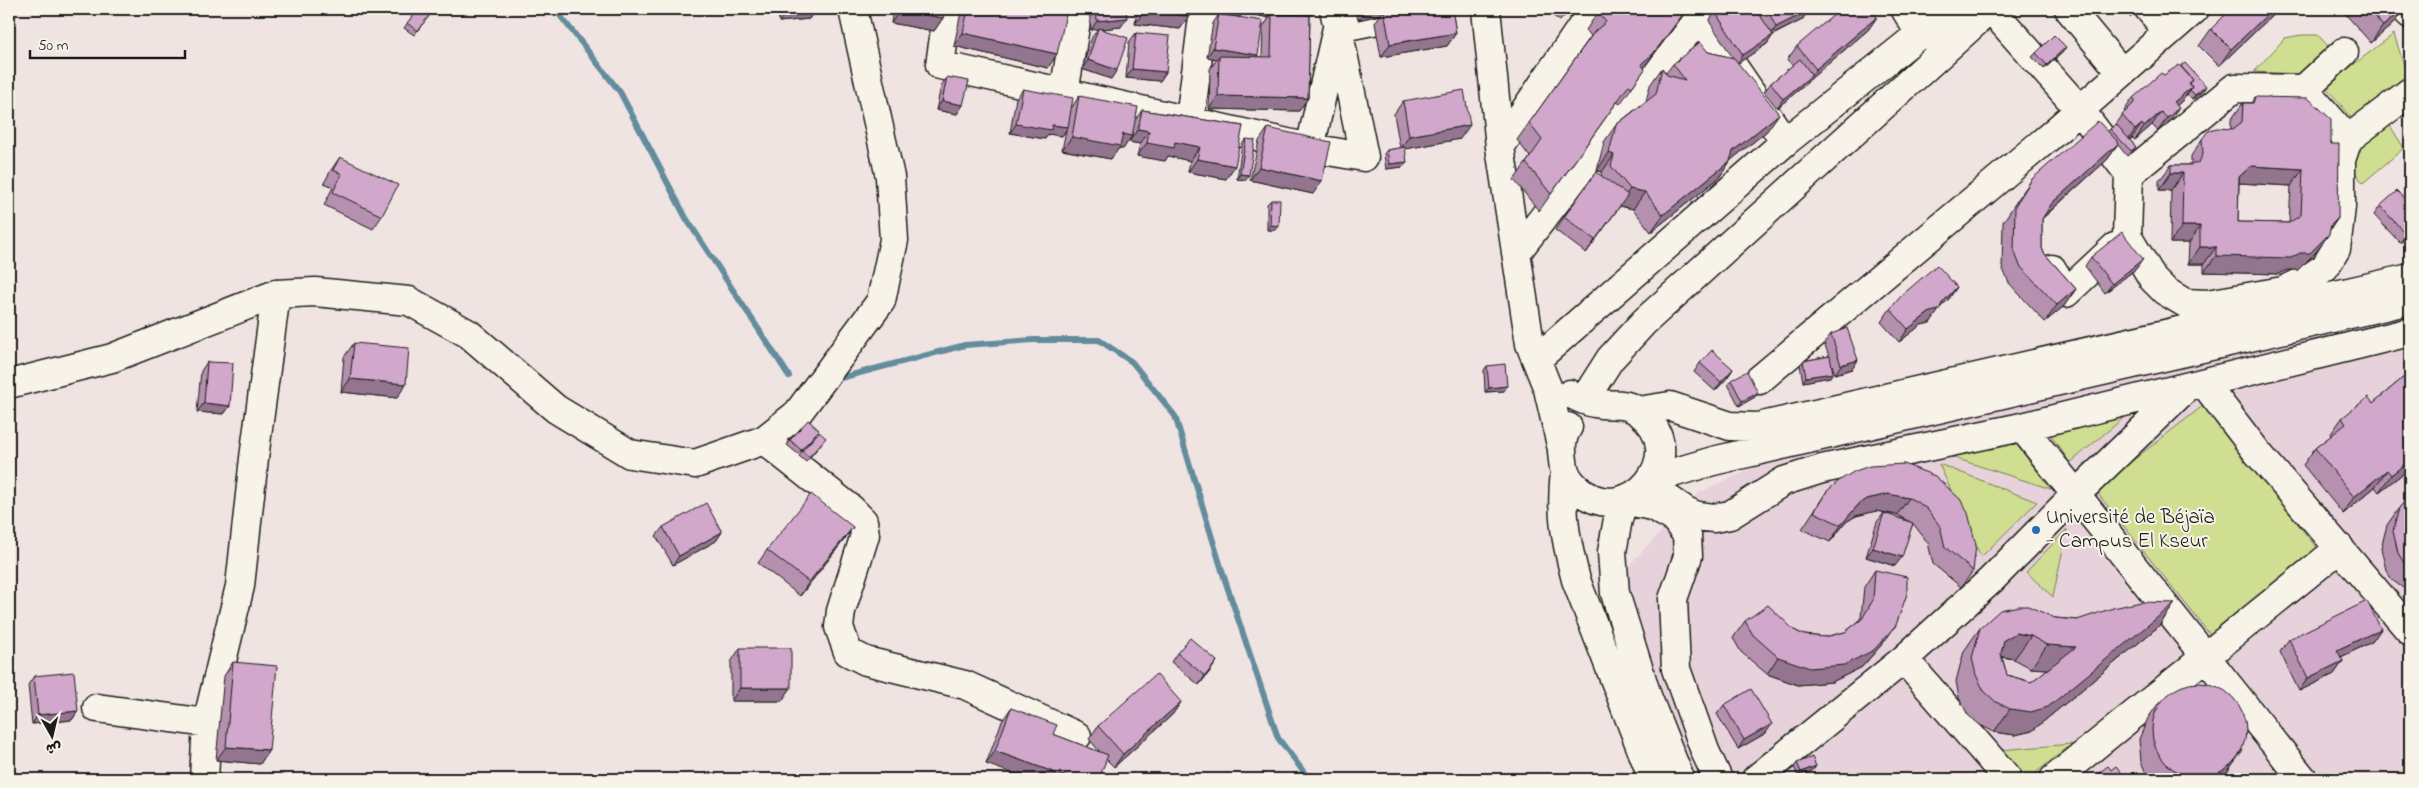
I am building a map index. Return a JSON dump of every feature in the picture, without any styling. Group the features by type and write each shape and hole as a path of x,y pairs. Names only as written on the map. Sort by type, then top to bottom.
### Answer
{"street":[{"path":"9,384 112,358 276,294 315,292 409,301 470,334 556,409 630,454 695,464 764,440 798,414 881,301 894,240 890,177 854,14 855,9"},
{"path":"948,9 940,65 1310,148 1364,157 1336,18"},
{"path":"1064,93 1078,9"},
{"path":"1190,120 1204,9"},
{"path":"1336,18 1432,9"},
{"path":"1500,147 1594,9"},
{"path":"1905,9 1921,34"},
{"path":"1539,365 1785,142 1951,9"},
{"path":"1561,445 1566,431 1573,420 1591,402 1610,360 1644,322 1990,9 2080,110 2129,174 2127,236 2153,279 2165,292 2185,303 2207,304 2283,291 2306,280 2325,267 2336,249 2340,207 2341,160 2348,139 2410,92"},
{"path":"2069,9 2122,73"},
{"path":"2149,9 2169,32"},
{"path":"1759,380 2080,110 2195,9"},
{"path":"2405,9 2410,14"},
{"path":"1516,253 1702,11 1785,142"},
{"path":"1493,15 1500,147 1530,344 1554,407 1561,445 1565,472 1561,501 1568,548 1576,580 1653,779"},
{"path":"1310,148 1336,18"},
{"path":"2129,174 2234,88 2304,89 2344,52"},
{"path":"2304,89 2348,139"},
{"path":"2045,258 2066,293 2127,236"},
{"path":"1638,411 1670,406 1730,426 1758,427 2410,278"},
{"path":"204,779 207,723 240,586 254,458 276,294"},
{"path":"1680,779 1647,696 1615,593 1612,552 1618,519 1624,500 1637,494 1650,482 1713,461 2410,300"},
{"path":"1650,482 1686,511 1697,516 1714,518 1730,515 1784,481 1822,469 2022,427 2410,332"},
{"path":"1539,365 1561,388 1591,402 1625,405 1638,411 1656,430 1659,442 1660,455 1650,482"},
{"path":"1756,779 1904,659 1991,580 2076,494 2195,386"},
{"path":"2195,386 2257,452 2410,631"},
{"path":"2022,427 2303,779"},
{"path":"764,440 851,509 863,522 865,535 841,611 839,627 848,652 866,661 965,685 1077,736"},
{"path":"1565,472 1583,494 1596,500 1624,500 1652,506 1674,518 1687,535 1688,556 1674,599 1676,668 1705,751 1718,779"},
{"path":"2054,779 2340,548"},
{"path":"1904,659 2008,779"},
{"path":"96,708 207,723"}],"shaded area":[{"name":"Université de Béjaïa - Campus El Kseur","path":"2410,311 2410,779 1697,779 1639,659 1625,569 1700,492 1757,466"}],"green space":[{"path":"2394,34 2407,75 2352,118 2325,86"},
{"path":"2301,35 2318,35 2328,46 2299,74 2254,72 2285,38"},
{"path":"2389,124 2404,148 2363,183 2346,161"},
{"path":"2204,405 2320,552 2212,637 2095,490"},
{"path":"2134,409 2070,463 2046,428"},
{"path":"2010,436 2051,489 1942,454"},
{"path":"1939,464 2037,502 1981,557"},
{"path":"2067,529 2053,597 2026,572"},
{"path":"2072,744 2028,779 2022,779 2000,750"}],"building":[{"path":"418,9 429,16 417,31 407,23"},
{"path":"785,9 815,9 815,10 786,13"},
{"path":"900,9 945,9 943,18"},
{"path":"968,9 1041,9 1066,14 1057,54 963,33"},
{"path":"1096,9 1126,9 1127,18 1097,21"},
{"path":"1145,9 1190,9 1189,16 1144,11"},
{"path":"1223,9 1240,11 1240,17 1222,15"},
{"path":"1298,9 1314,9 1313,12"},
{"path":"1452,9 1456,33 1390,44 1384,10"},
{"path":"1600,9 1687,9 1653,54 1641,64 1645,69 1632,87 1629,85 1551,194 1526,163 1542,140 1529,123 1595,31 1606,22 1598,13"},
{"path":"1719,9 1756,9 1773,35 1743,55 1715,12"},
{"path":"1767,9 1807,9 1808,11 1776,27"},
{"path":"1841,9 1870,9 1877,17 1816,69 1797,46"},
{"path":"2231,9 2273,9 2231,49 2211,29"},
{"path":"2368,9 2403,9 2383,26"},
{"path":"1219,14 1263,21 1258,55 1213,48"},
{"path":"1272,14 1310,15 1308,98 1218,96 1219,56 1271,57"},
{"path":"1098,28 1128,38 1117,70 1088,60"},
{"path":"1136,33 1170,36 1166,72 1132,69"},
{"path":"2054,35 2066,47 2047,65 2036,53"},
{"path":"1700,42 1708,52 1734,58 1779,114 1733,151 1730,161 1663,215 1645,192 1630,189 1611,166 1614,155 1609,153 1616,125 1656,94 1662,68 1667,75 1685,80 1673,64"},
{"path":"1800,59 1812,75 1783,99 1771,83"},
{"path":"2185,63 2206,86 2195,95 2190,90 2192,87 2190,84 2193,80 2181,66"},
{"path":"2179,65 2193,80 2189,83 2192,87 2174,102 2179,108 2167,118 2161,112 2144,127 2142,124 2135,130 2122,115 2136,101 2133,98 2161,73 2164,75"},
{"path":"947,77 969,81 963,105 942,101"},
{"path":"1023,89 1073,98 1068,127 1052,125 1051,130 1016,124"},
{"path":"1464,90 1470,125 1409,136 1403,101"},
{"path":"1079,96 1138,107 1132,136 1123,134 1120,146 1072,137"},
{"path":"2255,97 2308,98 2331,119 2331,144 2339,144 2338,218 2331,225 2329,234 2310,253 2300,253 2291,258 2216,256 2216,247 2200,247 2200,226 2182,226 2183,173 2171,173 2171,165 2191,165 2199,162 2203,154 2202,139 2209,130 2217,128 2233,129 2242,122 2243,103 2253,103","holes":["2251,166 2303,169 2301,215 2289,223 2238,222 2239,177"]},
{"path":"1142,110 1243,126 1235,166 1197,159 1200,147 1175,142 1174,148 1147,143 1149,131 1138,129"},
{"path":"2098,121 2119,143 2052,203 2042,219 2042,248 2044,253 2076,289 2057,305 2020,266 2014,250 2015,206 2032,179"},
{"path":"2116,124 2136,147 2131,151 2110,129"},
{"path":"1268,128 1331,142 1322,181 1259,167"},
{"path":"1246,139 1255,140 1249,175 1240,174"},
{"path":"1405,147 1407,162 1389,164 1387,150"},
{"path":"340,157 398,185 382,216 333,192 342,174 333,170"},
{"path":"1596,172 1628,195 1595,240 1564,217"},
{"path":"2397,191 2410,205 2410,231 2406,234 2380,206"},
{"path":"1271,200 1280,200 1279,226 1270,225"},
{"path":"2122,232 2143,259 2112,284 2091,257"},
{"path":"1937,265 1957,287 1942,303 1939,310 1930,312 1908,329 1890,309 1902,295"},
{"path":"1847,328 1858,360 1841,365 1831,334"},
{"path":"354,343 409,348 406,384 350,379"},
{"path":"1712,350 1733,369 1721,382 1700,363"},
{"path":"1830,356 1833,373 1806,377 1803,361"},
{"path":"207,362 233,363 230,406 204,403"},
{"path":"1505,364 1507,386 1489,388 1487,366"},
{"path":"1747,371 1758,393 1742,401 1731,380"},
{"path":"2410,372 2410,460 2391,475 2387,470 2354,497 2315,448 2346,424 2342,418 2368,397 2373,403"},
{"path":"808,420 819,430 801,450 790,440"},
{"path":"819,432 826,438 809,457 802,451"},
{"path":"1904,464 1935,476 1960,499 1968,513 1976,545 1973,571 1945,547 1940,526 1927,509 1909,498 1888,494 1867,499 1858,505 1841,525 1814,512 1827,491 1855,471 1870,466"},
{"path":"811,494 853,527 809,582 767,550"},
{"path":"2410,496 2410,567 2404,563 2398,553 2393,531 2399,508"},
{"path":"706,503 722,532 679,556 663,527"},
{"path":"1884,513 1913,523 1902,557 1873,548"},
{"path":"1875,570 1907,577 1907,594 1896,625 1874,650 1844,665 1810,668 1778,657 1753,635 1745,621 1768,605 1794,630 1804,635 1825,637 1845,632 1862,619 1873,600"},
{"path":"2367,601 2381,629 2337,650 2343,661 2308,678 2289,639"},
{"path":"2141,602 2175,603 2048,707 2031,712 2010,709 1996,702 1984,691 1976,675 1972,658 1980,628 2000,610 2028,606 2055,618 2077,620 2113,608","holes":["2016,633 2031,636 2047,645 2076,647 2031,682 2007,675 2001,654 2004,640"]},
{"path":"1190,638 1217,661 1205,676 1177,653"},
{"path":"740,648 791,648 791,688 740,688"},
{"path":"233,662 277,666 269,750 226,747"},
{"path":"74,672 78,711 38,715 34,676"},
{"path":"1156,674 1181,702 1123,754 1098,726"},
{"path":"2190,683 2208,683 2233,696 2243,712 2246,730 2243,748 2233,764 2208,777 2190,777 2165,764 2152,739 2152,721 2165,696"},
{"path":"1751,689 1772,724 1744,740 1724,705"},
{"path":"1011,708 1057,725 1053,734 1108,755 1099,779 1073,779 995,751"},
{"path":"1812,757 1816,766 1801,772 1797,763"},
{"path":"2108,766 2111,770 2116,766 2127,779 2091,779"}],"waterway":[{"path":"555,9 620,92 686,218 789,376"},
{"path":"833,380 965,345 1033,340 1099,340 1132,362 1175,416 1224,577 1278,738 1309,779"}],"place":[{"name":"Université de Béjaïa - Campus El Kseur","path":"2036,530"}]}
